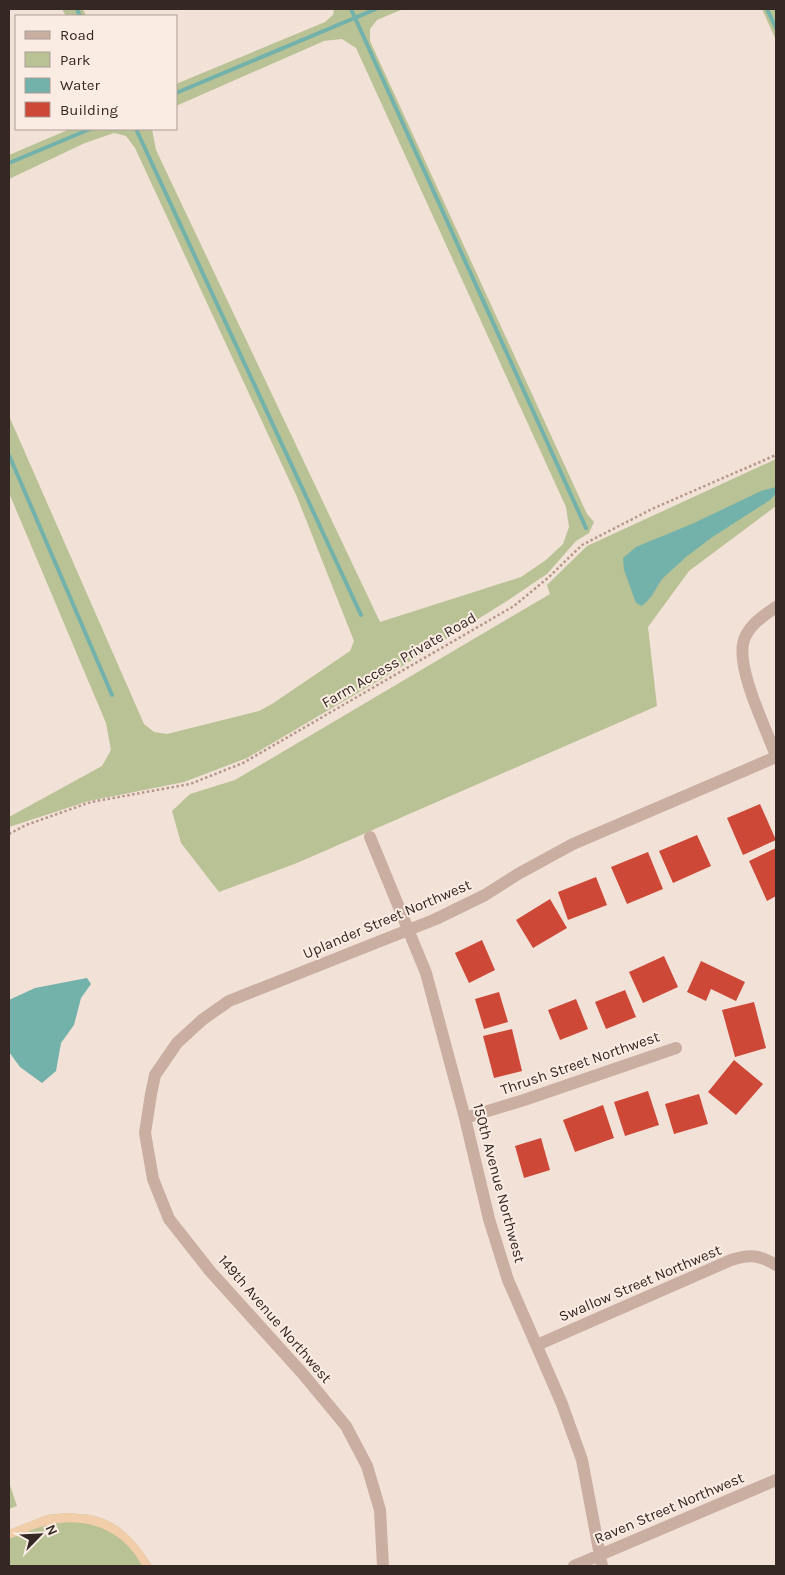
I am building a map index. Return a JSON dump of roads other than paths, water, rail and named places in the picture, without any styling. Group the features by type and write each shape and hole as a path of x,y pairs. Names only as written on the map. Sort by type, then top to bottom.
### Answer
{"street":[{"path":"776,607 753,625 743,644 745,674 776,756"},
{"name":"Uplander Street Northwest","path":"151,1094 156,1075 177,1044 202,1020 229,1001 436,918 485,895 518,874 573,844 776,756"},
{"name":"150th Avenue Northwest","path":"370,838 426,973 465,1118 489,1219 508,1280 562,1404 582,1460 601,1561"},
{"name":"Thrush Street Northwest","path":"465,1118 676,1048"},
{"name":"149th Avenue Northwest","path":"151,1094 145,1133 152,1179 169,1219 210,1271 303,1374 346,1426 367,1466 380,1510 383,1566"},
{"name":"Swallow Street Northwest","path":"537,1345 732,1260 744,1256 757,1256 776,1265"},
{"name":"Raven Street Northwest","path":"574,1566 601,1561 776,1480"}],"water":[{"path":"776,487 776,494 770,500 711,538 686,557 662,579 651,597 642,606 636,603 624,570 623,558 636,547 694,523 761,491"},
{"path":"87,978 91,984 81,998 74,1025 61,1043 56,1071 42,1083 20,1067 9,1052 9,1000 35,988"}],"waterway":[{"path":"77,9 80,15"},
{"path":"351,9 586,528"},
{"path":"178,92 376,9"},
{"path":"767,9 776,28"},
{"path":"9,163 88,130"},
{"path":"136,130 361,615"},
{"path":"9,455 112,695"}]}
